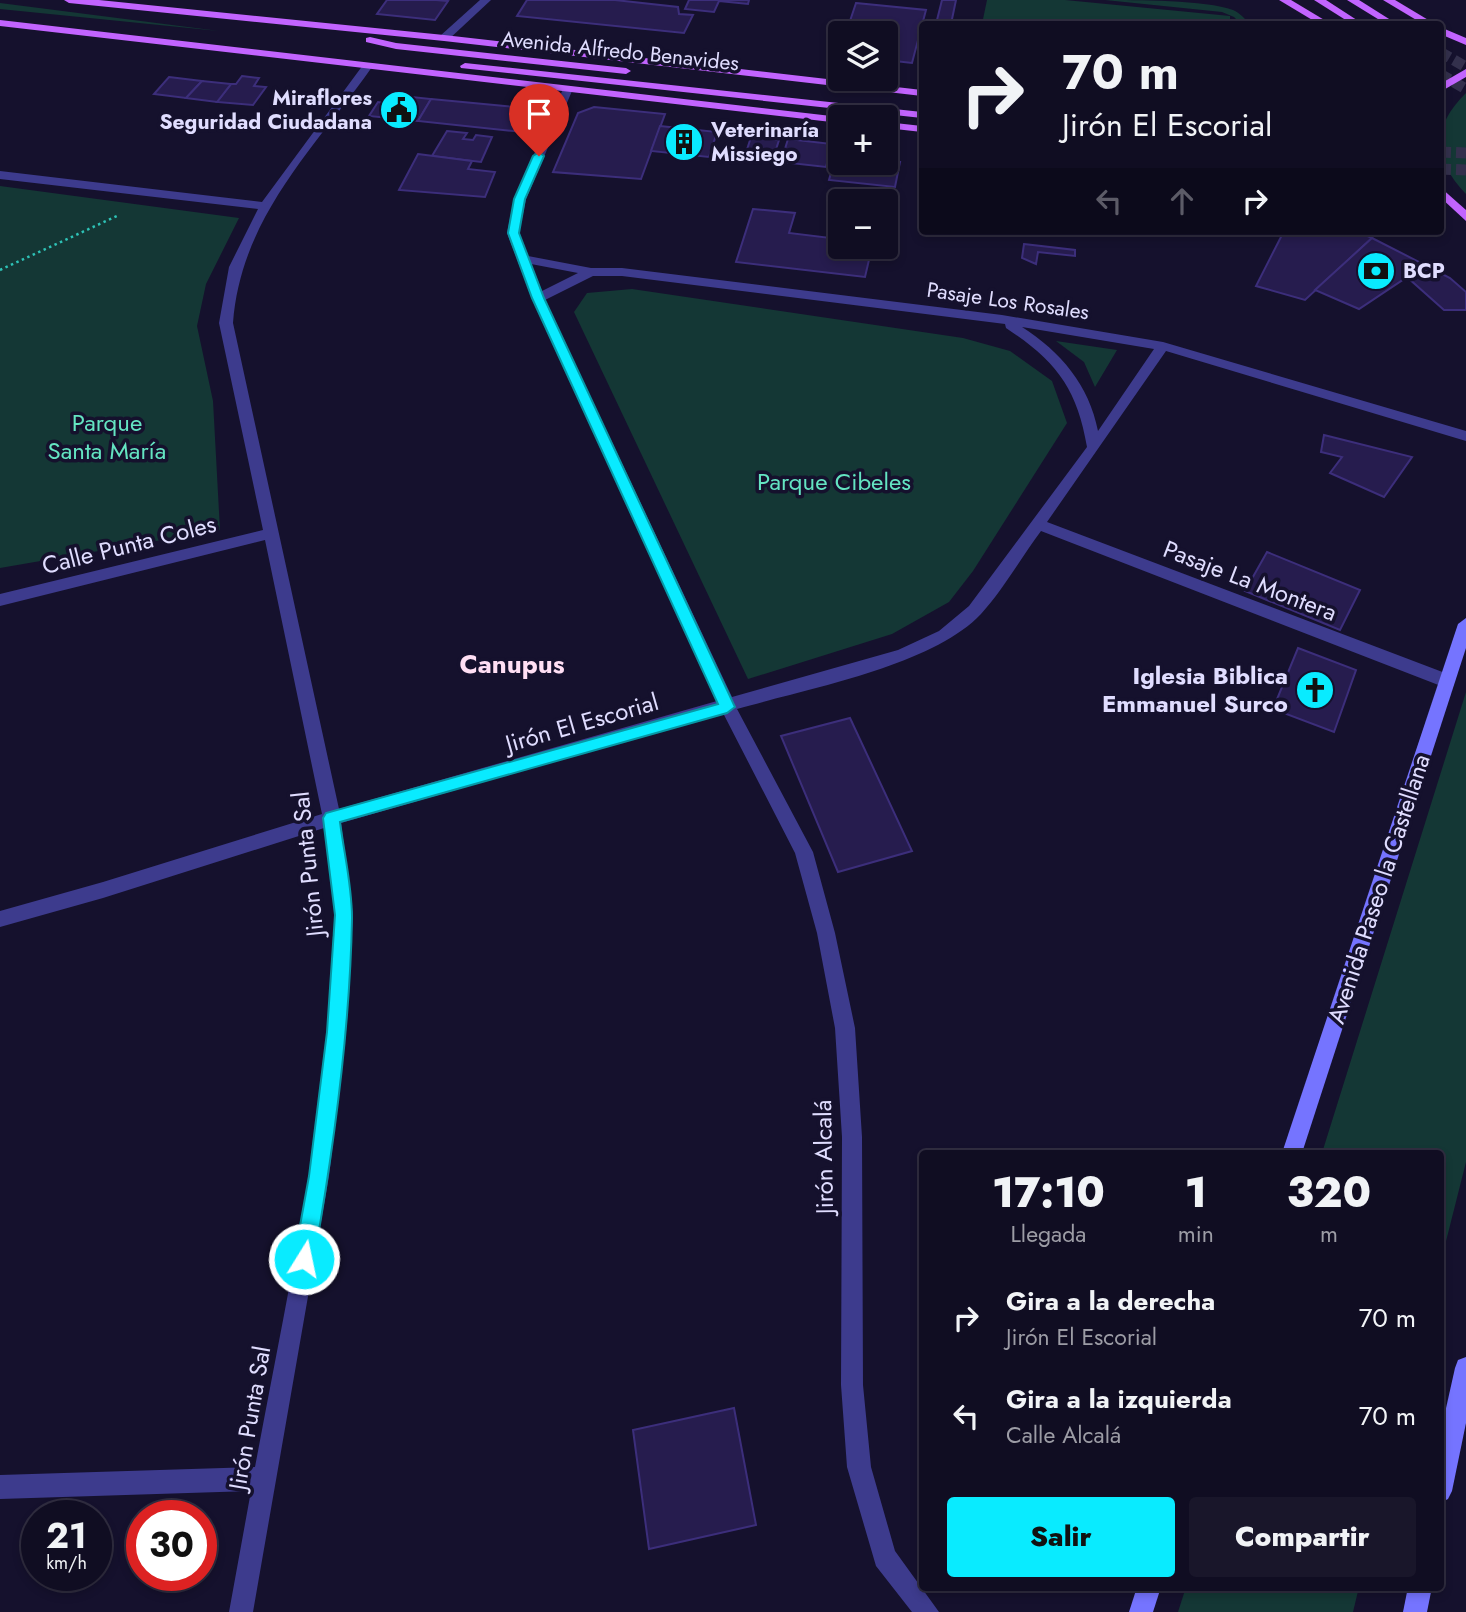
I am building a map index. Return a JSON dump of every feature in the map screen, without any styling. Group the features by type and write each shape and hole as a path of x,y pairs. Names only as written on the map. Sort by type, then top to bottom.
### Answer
{"main road":[{"name":"Avenida Alfredo Benavides","path":"69,0 444,38 919,93"},
{"path":"1284,0 1321,21"},
{"path":"1319,0 1353,21"},
{"path":"1352,0 1387,21"},
{"path":"1388,0 1425,21"},
{"name":"Avenida Alfredo Benavides","path":"0,23 567,91 828,119"},
{"name":"Avenida Alfredo Benavides","path":"317,26 396,46 919,102"},
{"path":"1444,32 1466,42"},
{"name":"Avenida Alfredo Benavides","path":"388,69 463,66 919,115"},
{"path":"1444,86 1466,72"},
{"path":"898,126 919,128"},
{"path":"1444,194 1466,218"},
{"path":"1444,210 1466,218"},
{"name":"Avenida Paseo la Castellana","path":"1293,1150 1466,624"},
{"path":"1444,1472 1466,1368"},
{"path":"1140,1612 1148,1591"},
{"path":"1415,1612 1419,1591"}],"street":[{"path":"444,38 486,0"},
{"name":"Jirón Punta Sal","path":"241,1612 319,1176 336,1032 344,915 331,818 226,323 229,290 242,250 266,206 367,67"},
{"name":"Jirón Alcalá","path":"567,91 520,199 513,233 538,298 727,707 804,852 827,933 845,1028 852,1137 852,1385 859,1467 885,1557 927,1612"},
{"path":"0,175 266,206"},
{"path":"523,260 591,272"},
{"name":"Pasaje Los Rosales","path":"538,298 591,272 622,272 1002,319 1163,346 1466,436"},
{"path":"1002,319 1034,340 1068,372 1084,400 1094,448"},
{"name":"Jirón El Escorial","path":"0,919 103,890 331,818 903,656 945,635 975,610 1094,448 1163,346"},
{"name":"Pasaje La Montera","path":"1037,524 1447,681"},
{"name":"Calle Punta Coles","path":"0,600 269,534"},
{"path":"0,1487 213,1478 264,1479"}],"path":[{"path":"0,270 165,194"}],"green space":[{"path":"987,0 1065,0 1230,16 1230,21 983,21"},
{"path":"1105,0 1206,4 1236,11 1247,21 1238,21 1222,12"},
{"path":"0,3 219,31 0,9"},
{"path":"1466,93 1466,194 1455,181 1444,160 1444,125 1455,105"},
{"name":"Parque Santa María","path":"0,186 239,218 206,284 197,326 213,401 220,530 0,568"},
{"name":"Parque Cibeles","path":"632,289 963,338 1010,351 1052,381 1067,423 973,571 949,602 892,634 748,679 574,312 587,293"},
{"path":"1056,341 1117,350 1095,387 1084,362"},
{"path":"1466,692 1466,1162 1444,1249 1444,1150 1323,1150"},
{"path":"1185,1591 1358,1591 1353,1612 1178,1612"}],"building":[{"path":"387,0 448,1 435,20 377,14"},
{"path":"527,0 615,0 678,7 679,14 693,15 684,33 517,16"},
{"path":"689,0 749,0 748,4 719,1 714,12 685,9"},
{"path":"942,0 956,0 952,21 937,21"},
{"path":"856,3 926,10 923,21 919,21 919,36 912,63 898,61 898,21 850,21"},
{"path":"242,76 259,78 254,86 266,87 253,105 217,102 231,84 236,84"},
{"path":"169,77 202,81 186,98 154,94"},
{"path":"202,81 231,84 217,102 186,98"},
{"name":"Miraflores Seguridad Ciudadana","path":"402,96 431,99 418,121 369,116 378,102 392,104"},
{"path":"431,99 535,109 523,132 418,121"},
{"path":"594,107 665,114 641,179 553,172 578,113"},
{"name":"Veterinaría Missiego","path":"660,126 717,132 709,157 651,151"},
{"path":"447,131 467,133 463,139 473,140 476,135 492,137 481,162 432,156"},
{"path":"751,137 779,140 772,162 744,159"},
{"path":"788,139 828,144 826,167 781,162"},
{"path":"418,154 472,161 468,169 495,172 485,197 399,190"},
{"path":"830,175 897,175 895,187 829,180"},
{"path":"753,209 795,213 789,233 828,238 828,259 869,259 865,277 736,262"},
{"path":"1282,235 1365,235 1372,238 1305,300 1256,286"},
{"name":"BCP","path":"1372,238 1425,265 1359,309 1315,290"},
{"path":"1024,244 1075,250 1075,256 1038,252 1036,264 1022,258"},
{"path":"1425,265 1450,278 1466,292 1466,310 1444,310 1407,277"},
{"path":"1324,435 1412,457 1384,497 1330,473 1342,457 1321,452"},
{"path":"1267,552 1360,590 1340,630 1245,591"},
{"name":"Iglesia Biblica Emmanuel Surco","path":"1298,648 1356,670 1334,732 1273,709"},
{"path":"850,718 912,851 838,872 781,736"},
{"path":"734,1408 756,1525 649,1549 633,1430"}],"tunnel":[{"path":"1444,54 1466,67"},
{"path":"1444,76 1466,89"},
{"path":"1444,152 1466,153"},
{"path":"1444,169 1466,170"}],"place":[{"name":"Miraflores Seguridad Ciudadana","path":"399,110"},
{"name":"Veterinaría Missiego","path":"684,142"},
{"name":"BCP","path":"1376,271"},
{"name":"Iglesia Biblica Emmanuel Surco","path":"1315,690"}],"district":[{"name":"Canupus","path":"512,664"}],"route":[{"path":"304,1259 319,1176 336,1032 344,915 331,818 727,707 538,298 513,233 520,199 539,156"}]}
